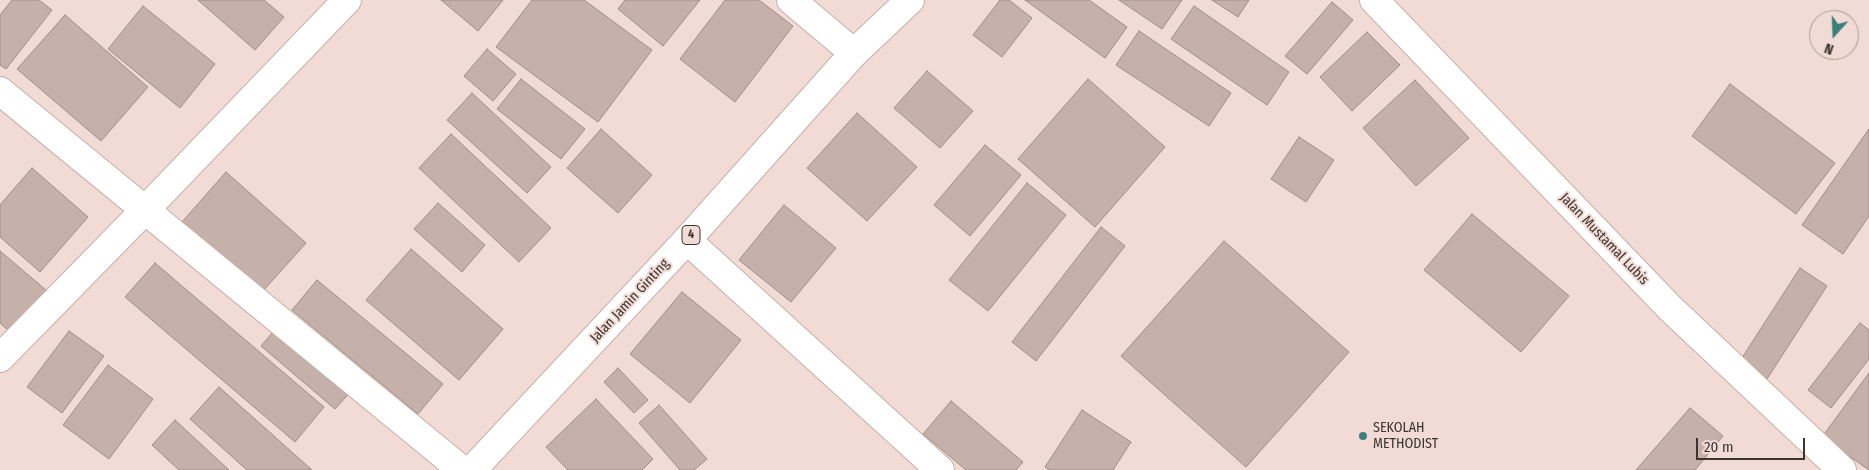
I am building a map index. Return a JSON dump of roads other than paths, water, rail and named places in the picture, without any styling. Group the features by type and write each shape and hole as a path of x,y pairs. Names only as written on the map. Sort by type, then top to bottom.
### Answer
{"main road":[{"path":"0,358 347,0"},
{"path":"791,0 854,54"},
{"name":"Jalan Jamin Ginting","path":"472,470 686,240 854,54 910,0"},
{"name":"Jalan Mustamal Lubis","path":"1374,0 1670,308 1842,470"},
{"path":"0,91 462,470"},
{"path":"686,240 940,470"}],"place":[{"name":"SEKOLAH METHODIST","path":"1363,436"}]}
